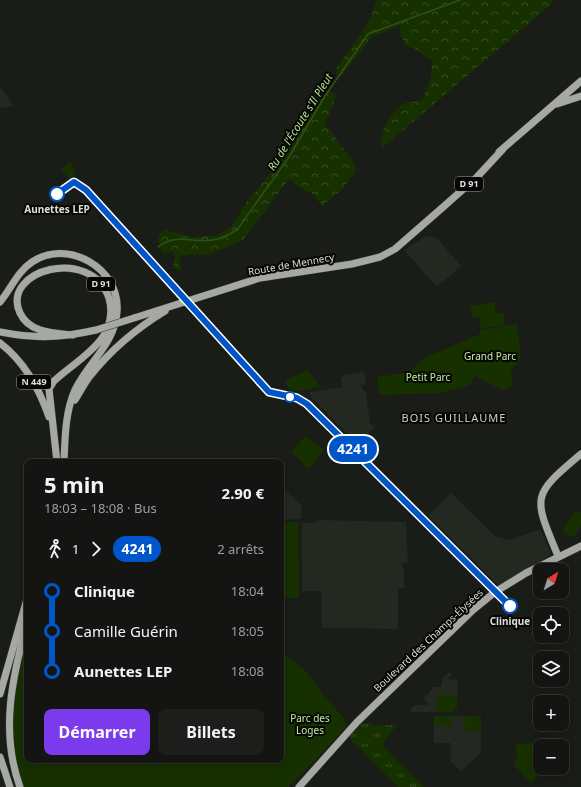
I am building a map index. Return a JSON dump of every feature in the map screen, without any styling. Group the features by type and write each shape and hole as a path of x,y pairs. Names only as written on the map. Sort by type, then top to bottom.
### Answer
{"main road":[{"name":"Route de Mennecy","path":"175,305 260,278 365,261 397,242 581,81"},
{"name":"Route de Mennecy","path":"567,92 581,86"},
{"path":"553,105 581,96"},
{"path":"0,302 16,277 25,267 43,256 55,254 72,255 93,264 105,274 118,303 116,320 107,344 75,390 71,405"},
{"name":"D 91","path":"57,459 49,395 51,386 59,376 97,344 106,332 111,317 110,302 100,282 83,270 66,267 43,272 30,278 19,291 17,303 23,319 33,327 46,332 69,335 96,330 134,318 175,305"},
{"name":"D 91","path":"64,459 66,430 71,405 90,376 122,343 142,326 175,305"},
{"path":"0,328 42,334 69,335"},
{"path":"0,332 41,338 69,335"},
{"name":"N 449","path":"0,343 18,359 30,376 44,401 54,429"},
{"path":"558,556 541,511 540,499 546,485 581,454"},
{"name":"Boulevard des Champs-Élysées","path":"299,787 357,722 473,610 504,586 558,556 581,546"},
{"path":"0,694 24,610"},
{"path":"20,787 9,752 8,717 13,678 24,635"},
{"path":"0,717 8,717"},
{"name":"Boulevard des Champs-Élysées","path":"293,787 347,728 357,722"},
{"path":"0,756 10,787"}],"shaded area":[{"path":"0,87 14,106 0,108"},
{"path":"426,236 437,238 461,266 437,287 404,250"},
{"path":"364,372 366,384 361,385 366,393 370,422 372,426 377,425 364,438 363,437 360,439 357,436 354,440 311,397 310,392 342,387 341,379 345,375"},
{"path":"284,492 288,492 302,506 301,519 284,520"},
{"path":"451,493 496,537 510,540 540,529 550,551 549,556 538,563 533,563 533,566 500,587 428,516"},
{"path":"318,520 406,522 408,563 402,563 402,568 404,568 404,588 398,588 398,629 322,628 321,591 302,591 302,523 316,523"},
{"path":"449,672 453,676 450,676 447,679 458,680 457,708 453,708 453,712 412,712 410,710 415,705 428,705 428,702 425,702 425,695 428,695 433,687 441,687 443,677"},
{"path":"434,716 481,716 481,737 477,738 481,738 481,753 461,771 451,762 451,743 434,743"}],"green space":[{"path":"377,0 554,0 547,8 382,148 381,142 386,123 398,107 405,103 422,101 431,77 432,61 414,48 406,46 401,36 400,25 371,38 341,77 336,73 337,67 369,22"},
{"path":"329,90 337,95 325,124 353,161 356,170 342,190 322,206 313,194 304,190 289,179 243,240 211,254 183,255 180,258 181,270 179,271 173,268 175,256 173,251 163,254 159,246 158,237 160,233 166,230 193,237 218,235 230,228 247,202 277,165 316,99 325,98"},
{"path":"70,161 75,169 74,175 70,180 61,169"},
{"path":"494,302 496,314 504,313 505,325 480,329 479,317 472,317 470,306"},
{"path":"517,324 521,359 511,370 513,385 502,390 475,376 470,385 439,393 379,395 377,377 410,372 422,359 480,334 480,330"},
{"path":"307,370 320,386 299,391 289,390 285,381"},
{"path":"306,436 324,450 309,469 291,452"},
{"path":"576,510 581,513 581,526 573,538 562,531"},
{"path":"284,522 298,522 299,598 284,598"},
{"name":"Parc des Loges","path":"24,638 24,763 284,763 284,654 306,671 324,696 343,717 346,723 346,727 310,766 288,787 20,787 7,726"},
{"path":"437,695 457,696 457,708 453,708 453,712 437,712"},
{"path":"434,716 452,717 452,726 434,726"},
{"path":"481,716 481,731 465,731 465,717"},
{"path":"369,723 372,725 397,725 382,745 424,787 398,787 348,737 361,724"},
{"path":"516,743 533,744 533,775 539,775 531,783 514,765 517,759"}],"waterway":[{"name":"Ru de l'Écoute s'Il Pleut","path":"158,247 170,240 177,239 205,241 216,239 237,230 289,157 325,96 368,34 460,0"}],"bus line":[{"name":"4241","path":"57,194 74,182 86,190 269,392 280,396 297,398 307,404 510,606"}],"place":[{"name":"Aunettes LEP","path":"57,194"},
{"name":"Clinique","path":"510,606"}],"district":[{"name":"BOIS GUILLAUME","path":"454,418"}],"park label":[{"name":"Grand Parc","path":"490,356"},
{"name":"Petit Parc","path":"428,377"}]}
